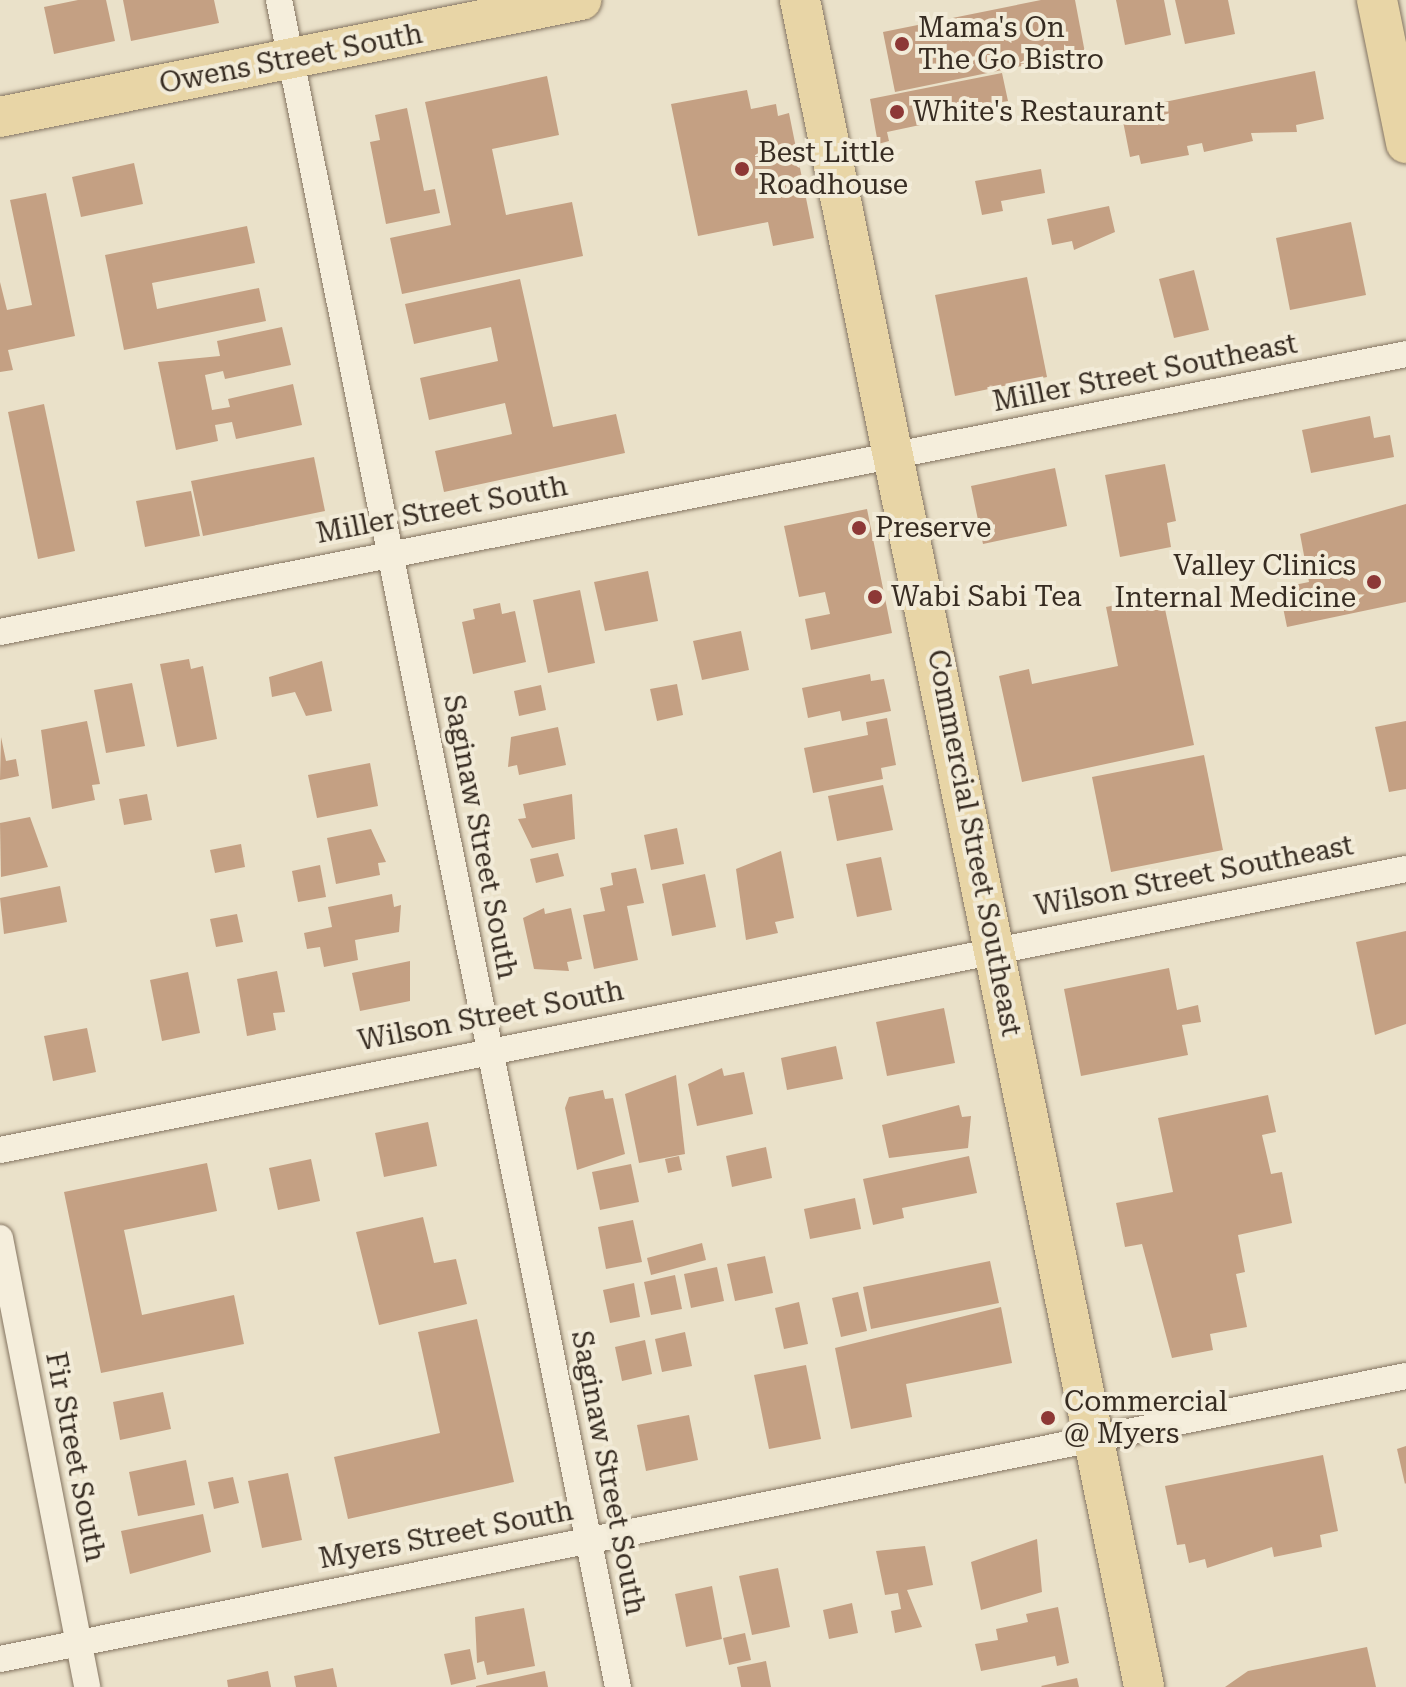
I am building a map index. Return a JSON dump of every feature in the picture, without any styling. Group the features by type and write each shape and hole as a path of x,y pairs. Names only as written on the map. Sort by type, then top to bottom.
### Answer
{"main road":[{"name":"Owens Street South","path":"0,117 581,0"},
{"name":"Commercial Street Southeast","path":"800,0 897,454 1144,1687"},
{"path":"1377,0 1406,143"}],"street":[{"name":"Saginaw Street South","path":"279,0 618,1687"},
{"name":"Miller Street Southeast","path":"897,454 1406,354"},
{"name":"Miller Street South","path":"0,632 897,454"},
{"name":"Wilson Street Southeast","path":"994,947 1406,869"},
{"name":"Wilson Street South","path":"0,1150 994,947"},
{"name":"Fir Street South","path":"0,1238 87,1687"},
{"name":"Myers Street South","path":"0,1659 1406,1376"}],"building":[{"path":"78,0 106,0 115,41 54,54 44,7"},
{"path":"123,0 214,0 219,23 131,41"},
{"path":"1041,0 1075,0 1085,53 895,92 883,32"},
{"path":"1116,0 1164,0 1171,35 1125,45"},
{"path":"1175,0 1228,0 1235,34 1185,44"},
{"path":"1315,71 1324,119 1296,125 1297,132 1251,133 1253,141 1204,152 1202,143 1187,146 1189,155 1141,164 1139,155 1130,157 1121,111"},
{"path":"1002,73 1008,101 919,117 920,125 887,132 889,141 878,144 870,99"},
{"path":"547,76 559,135 492,149 506,215 572,202 583,256 402,294 390,238 451,225 425,102"},
{"name":"Best Little Roadhouse","path":"747,90 751,109 776,104 778,116 789,113 814,238 773,246 768,222 698,236 671,104"},
{"path":"407,108 424,191 435,189 440,213 386,224 370,142 380,140 375,115"},
{"path":"134,163 143,204 81,217 72,177"},
{"path":"1041,169 1045,193 1001,201 1003,211 982,215 975,181"},
{"path":"46,193 75,336 8,350 13,370 0,372 0,282 7,310 32,305 10,200"},
{"path":"1109,206 1115,232 1074,250 1072,241 1052,245 1047,219"},
{"path":"1351,222 1366,295 1290,310 1276,238"},
{"path":"247,226 255,263 152,283 157,309 259,288 266,321 124,350 105,255"},
{"path":"1194,270 1209,330 1174,338 1159,279"},
{"path":"1027,277 1047,377 955,396 935,295"},
{"path":"520,279 553,427 616,414 625,453 444,492 435,451 512,434 505,403 429,420 420,378 498,361 491,327 414,344 405,304"},
{"path":"282,327 291,365 225,379 223,371 205,375 212,410 230,407 228,399 293,384 302,425 236,439 232,422 215,425 218,441 176,450 158,362 220,356 217,341"},
{"path":"44,404 75,551 38,559 8,412"},
{"path":"1370,416 1374,438 1390,435 1394,457 1311,473 1302,430"},
{"path":"314,457 325,511 203,536 191,481"},
{"path":"1165,464 1176,521 1167,523 1171,547 1120,557 1105,475"},
{"path":"1055,468 1067,526 983,544 971,486"},
{"path":"191,491 200,536 145,547 136,501"},
{"path":"1406,504 1406,602 1287,627 1279,588 1309,582 1300,534"},
{"path":"867,509 892,633 811,650 805,619 830,614 825,592 799,597 784,526"},
{"path":"648,571 658,621 605,631 594,582"},
{"path":"580,590 595,663 548,673 533,600"},
{"path":"1162,595 1194,745 1022,782 999,676 1029,669 1032,684 1118,666 1106,607"},
{"path":"500,603 502,614 515,611 526,662 473,674 462,622 475,619 473,609"},
{"path":"741,631 749,670 702,680 693,641"},
{"path":"189,659 191,669 203,666 217,739 177,747 160,664"},
{"path":"322,661 332,711 306,716 295,692 272,697 269,677"},
{"path":"870,674 871,681 884,679 891,711 842,721 840,711 808,718 802,688"},
{"path":"132,683 145,746 106,753 94,690"},
{"path":"677,684 683,715 657,721 650,689"},
{"path":"541,685 546,710 519,716 514,691"},
{"path":"887,718 896,765 881,768 883,779 813,793 804,748 868,735 866,722"},
{"path":"87,721 100,784 92,785 95,800 52,809 41,730"},
{"path":"1406,721 1406,789 1389,792 1375,727"},
{"path":"558,727 566,765 519,775 517,765 508,767 511,737"},
{"path":"1,737 6,761 16,759 19,776 0,780"},
{"path":"1204,755 1223,850 1111,872 1092,777"},
{"path":"370,763 378,806 317,818 308,775"},
{"path":"883,785 893,830 837,841 828,796"},
{"path":"147,794 152,820 124,825 119,799"},
{"path":"572,794 575,839 532,848 518,819 526,818 523,804"},
{"path":"30,817 48,867 1,877 0,823"},
{"path":"677,828 684,864 651,870 644,835"},
{"path":"371,829 386,862 378,863 380,875 336,884 327,838"},
{"path":"241,844 245,867 215,873 210,850"},
{"path":"781,851 794,918 775,922 778,933 746,940 736,869"},
{"path":"558,853 564,876 536,883 530,859"},
{"path":"881,857 892,910 857,917 846,864"},
{"path":"320,865 326,897 298,902 292,871"},
{"path":"636,868 644,903 627,906 638,960 594,969 583,915 605,911 600,888 613,885 611,873"},
{"path":"705,874 716,927 672,936 662,884"},
{"path":"60,886 67,922 4,934 0,898"},
{"path":"392,894 394,907 401,905 399,932 355,940 358,960 324,967 320,947 307,949 304,933 332,927 328,907"},
{"path":"544,908 545,914 571,908 582,959 567,962 569,971 534,969 523,918"},
{"path":"237,914 243,942 216,947 210,919"},
{"path":"1406,931 1406,1024 1375,1035 1356,942"},
{"path":"410,961 410,1001 360,1011 352,973"},
{"path":"1169,968 1177,1010 1198,1005 1201,1022 1182,1025 1188,1055 1081,1076 1064,989"},
{"path":"277,971 285,1012 273,1013 276,1030 247,1036 237,979"},
{"path":"188,972 200,1033 162,1041 150,980"},
{"path":"944,1008 955,1063 887,1076 876,1022"},
{"path":"87,1028 96,1072 53,1081 44,1036"},
{"path":"836,1046 843,1079 787,1090 781,1058"},
{"path":"722,1068 724,1076 744,1072 753,1114 697,1126 688,1084"},
{"path":"676,1075 685,1154 639,1163 625,1094"},
{"path":"603,1090 605,1099 613,1098 625,1154 577,1170 565,1108 569,1097"},
{"path":"1268,1095 1276,1132 1262,1135 1271,1174 1282,1172 1292,1223 1238,1235 1245,1272 1236,1274 1247,1327 1210,1334 1213,1350 1172,1358 1142,1244 1125,1247 1116,1203 1173,1192 1158,1118"},
{"path":"959,1105 962,1117 971,1116 968,1148 889,1158 882,1125"},
{"path":"428,1122 437,1166 384,1177 375,1133"},
{"path":"766,1147 772,1178 732,1187 726,1156"},
{"path":"679,1156 682,1170 668,1173 665,1159"},
{"path":"969,1156 977,1193 902,1208 904,1218 873,1225 863,1179"},
{"path":"311,1159 320,1201 278,1210 269,1168"},
{"path":"207,1163 217,1211 124,1230 142,1315 234,1295 244,1344 101,1373 64,1192"},
{"path":"631,1164 639,1202 600,1210 592,1172"},
{"path":"855,1198 861,1229 810,1239 804,1209"},
{"path":"423,1217 434,1263 456,1259 467,1304 379,1325 356,1232"},
{"path":"633,1220 642,1262 606,1269 598,1227"},
{"path":"702,1243 706,1260 651,1275 647,1258"},
{"path":"765,1256 773,1293 735,1301 727,1264"},
{"path":"990,1261 999,1303 871,1329 863,1287"},
{"path":"717,1267 724,1301 691,1308 684,1274"},
{"path":"675,1275 682,1309 651,1315 644,1282"},
{"path":"634,1283 640,1317 610,1323 603,1290"},
{"path":"858,1292 867,1331 841,1337 832,1298"},
{"path":"799,1302 808,1344 784,1349 775,1308"},
{"path":"1001,1307 1012,1363 906,1384 912,1417 851,1429 835,1348"},
{"path":"477,1319 514,1482 348,1519 334,1457 440,1433 418,1332"},
{"path":"685,1332 692,1366 662,1372 655,1339"},
{"path":"645,1340 652,1374 622,1381 615,1347"},
{"path":"806,1365 821,1439 769,1449 754,1375"},
{"path":"163,1392 171,1429 120,1440 113,1402"},
{"path":"689,1415 698,1460 646,1471 637,1425"},
{"path":"1406,1446 1406,1483 1405,1484 1397,1449"},
{"path":"1323,1455 1338,1531 1320,1535 1322,1547 1274,1557 1272,1547 1207,1568 1205,1559 1189,1563 1185,1544 1177,1545 1165,1486"},
{"path":"186,1460 195,1505 138,1516 129,1472"},
{"path":"288,1473 302,1540 262,1548 248,1481"},
{"path":"233,1477 239,1503 214,1509 208,1482"},
{"path":"203,1514 211,1552 130,1574 121,1531"},
{"path":"1037,1539 1042,1592 981,1610 971,1562"},
{"path":"925,1546 933,1585 907,1590 922,1627 895,1633 891,1611 901,1609 898,1593 885,1595 876,1551"},
{"path":"778,1568 790,1627 752,1635 739,1576"},
{"path":"712,1586 722,1639 686,1647 675,1594"},
{"path":"852,1603 858,1633 829,1639 823,1610"},
{"path":"1058,1607 1069,1663 1057,1666 1055,1656 981,1671 975,1644 998,1640 996,1629 1028,1622 1026,1614"},
{"path":"524,1608 535,1666 487,1675 484,1661 477,1663 475,1617"},
{"path":"745,1633 751,1660 729,1665 723,1638"},
{"path":"1367,1647 1376,1687 1225,1687 1248,1671"},
{"path":"470,1649 476,1679 451,1685 444,1654"},
{"path":"766,1661 771,1687 741,1687 737,1667"},
{"path":"333,1668 337,1687 296,1687 294,1676"},
{"path":"268,1671 271,1687 228,1687 227,1680"},
{"path":"545,1671 548,1687 476,1687 476,1686"},
{"path":"1077,1678 1079,1687 1041,1686"}],"place":[{"name":"Mama's On The Go Bistro","path":"902,44"},
{"name":"White's Restaurant","path":"897,112"},
{"name":"Best Little Roadhouse","path":"742,169"},
{"name":"Preserve","path":"859,528"},
{"name":"Valley Clinics Internal Medicine","path":"1374,582"},
{"name":"Wabi Sabi Tea","path":"875,597"},
{"name":"Commercial @ Myers","path":"1048,1418"}]}
